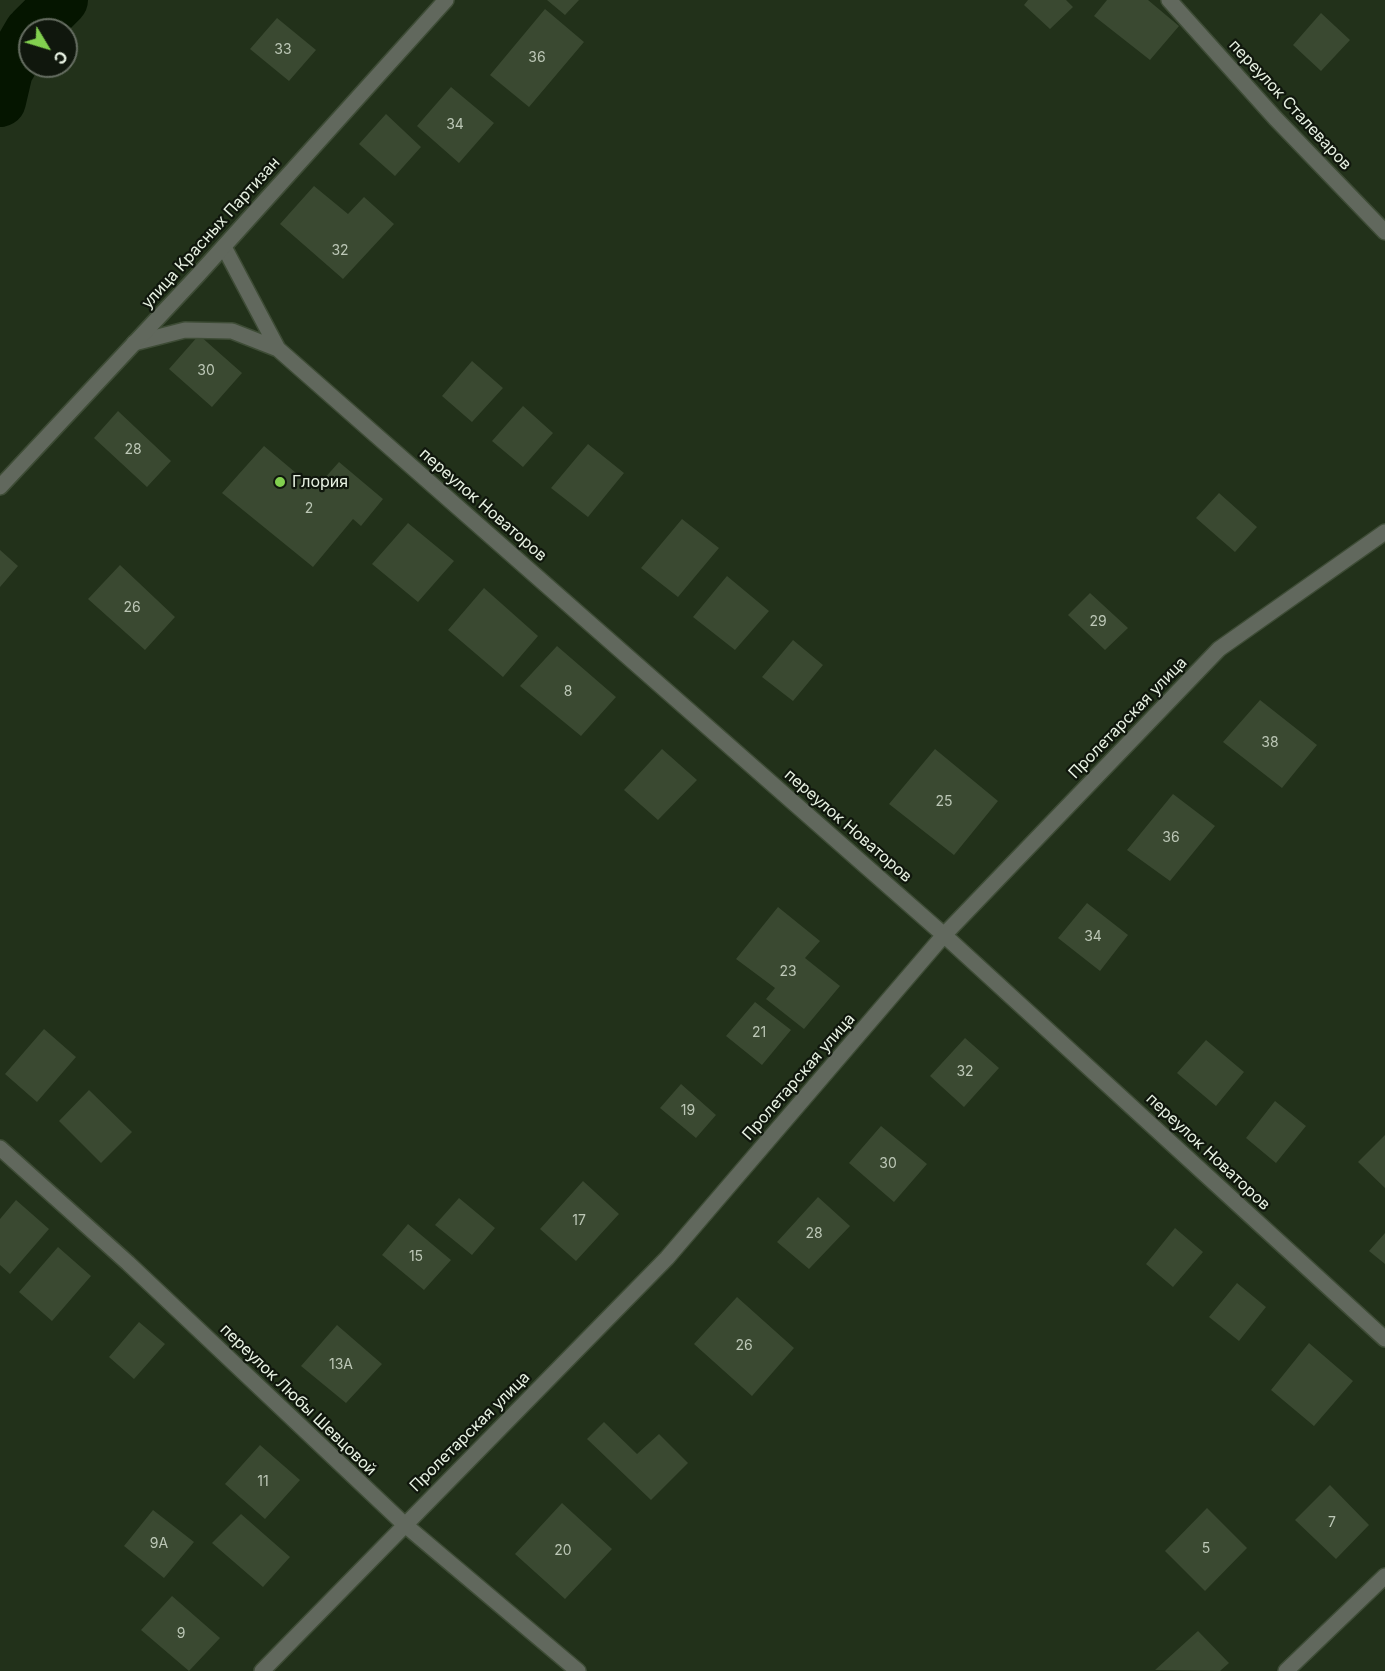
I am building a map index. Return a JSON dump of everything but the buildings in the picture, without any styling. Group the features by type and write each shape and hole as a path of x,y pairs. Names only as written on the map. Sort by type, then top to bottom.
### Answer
{"street":[{"name":"улица Красных Партизан","path":"0,487 224,247 447,0"},
{"name":"переулок Сталеваров","path":"1169,0 1275,118 1385,232"},
{"path":"224,247 278,349"},
{"path":"134,343 184,330 232,331 278,349"},
{"name":"переулок Новаторов","path":"278,349 944,935 1385,1339"},
{"name":"Пролетарская улица","path":"262,1671 667,1258 944,935 1219,649 1385,532"},
{"name":"переулок Любы Шевцовой","path":"0,1148 128,1263 404,1524 578,1671"},
{"path":"1286,1671 1385,1576"}],"waterway":[{"path":"44,18 62,0"},
{"path":"0,101 7,71 18,52"}],"place":[{"name":"Глория","path":"280,482"}]}
